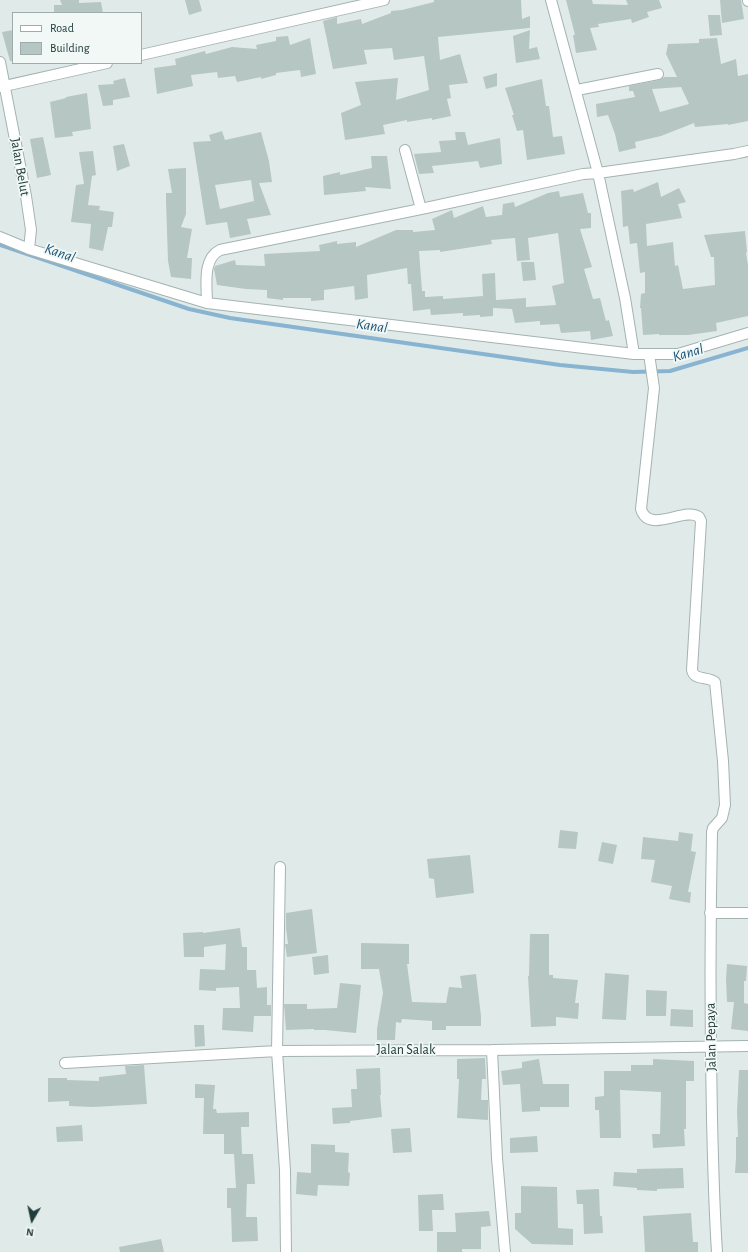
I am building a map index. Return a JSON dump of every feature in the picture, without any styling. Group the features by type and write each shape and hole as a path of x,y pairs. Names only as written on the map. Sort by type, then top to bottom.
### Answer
{"street":[{"path":"142,55 384,0"},
{"path":"552,0 598,173 625,298 634,354"},
{"name":"Jalan Belut","path":"0,62 3,87 31,230 29,249"},
{"path":"3,87 103,64"},
{"path":"577,90 658,74"},
{"path":"405,150 421,210"},
{"path":"207,303 208,263 215,253 220,250 421,210 583,174 748,151"},
{"path":"0,237 29,249 207,303 649,357 688,352 748,333"},
{"name":"Jalan Pepaya","path":"649,357 654,388 641,509 647,518 655,520 693,514 701,520 692,670 693,674 697,677 714,680 716,686 723,761 725,805 722,818 712,832 710,913 710,1046 714,1217 717,1252"},
{"path":"280,867 277,1051 285,1170 286,1252"},
{"path":"710,913 748,913"},
{"name":"Jalan Salak","path":"65,1064 277,1051 492,1050 748,1046"},
{"path":"492,1050 497,1158 505,1252"}],"building":[{"path":"60,0 79,0 79,3 101,2 103,12 54,12 54,5 62,5"},
{"path":"185,0 199,0 202,11 189,15"},
{"path":"434,0 521,0 522,19 530,16 530,28 438,37 440,60 460,54 468,83 449,85 451,98 447,99 451,116 432,120 432,118 407,122 407,120 383,125 385,134 345,140 341,113 361,105 355,82 398,78 396,100 429,90 424,56 394,60 392,48 364,50 367,64 333,69 323,21 337,17 337,24 361,19 362,24 391,13 391,11 402,10 434,2"},
{"path":"566,0 592,0 593,4 628,5 626,0 659,0 662,8 647,12 649,17 632,23 631,19 598,24 599,27 590,28 597,50 576,53 573,35 575,35"},
{"path":"720,0 741,0 744,19 722,23"},
{"path":"708,15 720,15 722,35 710,36"},
{"path":"12,30 12,61 10,61 2,32"},
{"path":"530,30 529,49 537,47 540,59 516,63 513,36"},
{"path":"288,36 290,45 310,38 316,74 301,77 300,70 276,73 276,75 261,79 261,77 237,82 235,76 218,78 217,72 191,75 193,86 157,94 154,68 176,65 175,59 205,51 206,54 232,47 257,49 256,45 276,41 276,37"},
{"path":"717,38 721,64 736,59 738,76 748,74 748,121 728,125 695,127 694,123 661,136 635,142 636,148 619,152 615,134 608,115 597,117 596,104 635,97 633,91 629,91 629,86 659,80 664,77 677,77 666,54 668,44 699,43 699,39","holes":["681,87 689,104 660,112 652,89"]},
{"path":"497,73 497,86 486,89 483,77"},
{"path":"125,78 130,97 113,100 113,105 103,106 98,85 114,84 113,81"},
{"path":"542,79 546,106 549,106 553,137 562,136 565,154 527,160 523,130 517,131 512,115 514,115 505,88"},
{"path":"87,93 91,129 72,132 73,136 55,138 50,102"},
{"path":"222,131 225,140 261,132 269,161 272,182 259,183 271,215 247,219 251,234 230,238 227,222 206,225 193,142 211,141 209,135","holes":["251,180 254,201 220,209 215,185"]},
{"path":"455,132 465,132 468,145 500,138 502,164 480,168 478,161 432,166 434,173 419,174 414,154 441,152 439,141 456,140"},
{"path":"43,137 51,175 37,178 30,139"},
{"path":"124,144 130,166 117,171 113,146"},
{"path":"93,151 96,175 92,176 88,205 100,206 99,210 114,212 112,227 108,227 103,251 89,248 91,224 71,222 76,185 84,184 79,152"},
{"path":"371,156 387,156 391,189 365,187 366,191 324,195 323,176 340,172 340,175 372,168"},
{"path":"186,168 186,214 181,227 192,229 187,258 192,258 191,279 171,277 168,261 166,193 172,193 168,169"},
{"path":"658,182 661,197 679,188 686,202 678,204 682,218 646,224 647,246 673,242 675,266 678,265 683,289 715,285 714,257 711,257 704,235 745,231 748,265 748,316 716,323 717,331 688,335 643,335 640,308 641,294 645,293 645,272 640,273 637,243 630,244 628,226 623,227 621,191 633,189 634,192"},
{"path":"559,191 560,197 583,193 588,213 591,213 591,228 580,229 592,267 584,269 593,299 600,298 606,321 609,320 613,336 591,340 590,331 561,333 559,324 540,325 540,321 515,323 512,309 493,308 493,316 480,317 480,315 463,316 463,313 431,315 430,309 413,311 411,284 408,284 407,268 367,275 368,298 355,300 354,286 324,290 324,300 311,301 311,298 283,298 283,300 267,298 267,290 217,285 214,269 215,266 235,260 236,265 265,266 264,254 320,251 319,245 337,241 337,244 356,242 356,247 396,230 413,230 413,232 435,230 432,219 452,210 454,218 483,206 486,217 502,215 503,204 514,202 515,207 548,193","holes":["558,233 564,283 552,286 556,305 526,307 526,298 496,300 495,273 482,274 483,296 443,299 443,296 425,297 425,291 422,291 419,251 440,250 440,252 492,244 491,240 515,238 517,261 530,260 528,238"]},
{"path":"521,262 534,262 536,280 523,281"},
{"path":"560,830 578,832 576,849 558,848"},
{"path":"679,832 693,834 691,851 696,852 688,892 691,892 690,903 669,899 672,886 651,882 655,860 641,859 643,837 678,841"},
{"path":"602,842 617,845 613,864 598,861"},
{"path":"470,855 474,893 436,898 434,879 429,878 427,859"},
{"path":"312,909 317,953 287,957 285,944 288,944 286,913"},
{"path":"240,928 242,947 247,947 247,970 256,970 257,988 267,987 267,1005 271,1005 271,1016 254,1016 253,1032 222,1030 223,1008 240,1008 239,987 216,988 216,991 199,990 200,969 225,970 226,944 204,947 204,957 184,957 183,933 203,933"},
{"path":"530,934 549,934 549,975 553,975 553,978 578,980 575,1003 579,1003 578,1019 556,1017 556,1026 531,1027 528,976"},
{"path":"361,943 409,944 409,964 407,964 412,1002 446,1003 449,987 462,988 460,976 476,974 481,1026 446,1026 446,1030 432,1030 432,1021 402,1019 401,1023 396,1022 395,1040 377,1040 377,1029 383,993 379,969 361,969"},
{"path":"328,955 329,973 314,975 312,957"},
{"path":"727,964 747,966 746,981 744,981 744,1003 748,1004 748,1031 731,1029 734,1002 727,1002"},
{"path":"605,973 629,975 626,1020 602,1019"},
{"path":"340,983 361,985 356,1033 314,1029 286,1030 284,1004 307,1004 307,1009 337,1008"},
{"path":"646,990 667,991 666,1016 646,1016"},
{"path":"671,1009 693,1010 693,1027 670,1026"},
{"path":"194,1025 204,1025 205,1046 195,1047"},
{"path":"485,1058 486,1079 482,1079 481,1100 488,1100 488,1120 457,1118 459,1079 457,1079 457,1059"},
{"path":"539,1059 543,1084 569,1084 569,1107 540,1107 540,1111 522,1112 520,1084 503,1085 501,1071 522,1068 522,1062"},
{"path":"653,1059 694,1061 694,1081 686,1081 686,1129 684,1129 685,1146 653,1148 652,1134 660,1134 661,1092 620,1090 621,1138 600,1138 599,1110 595,1110 595,1097 604,1096 604,1071 631,1071 631,1065 653,1065"},
{"path":"144,1065 147,1104 93,1107 69,1106 69,1101 48,1102 48,1078 99,1081 99,1077 126,1074 125,1066"},
{"path":"380,1068 382,1117 350,1121 350,1123 333,1124 332,1108 352,1107 351,1089 357,1089 356,1069"},
{"path":"739,1070 748,1070 748,1173 735,1173 736,1137 738,1137 737,1111"},
{"path":"195,1084 215,1085 213,1109 216,1109 217,1113 249,1112 249,1127 241,1127 242,1154 253,1154 255,1184 247,1184 246,1217 257,1217 258,1241 232,1242 231,1208 227,1208 227,1188 236,1188 234,1154 224,1154 224,1134 203,1134 204,1098 195,1098"},
{"path":"82,1125 83,1141 57,1142 56,1127"},
{"path":"410,1128 412,1152 393,1153 391,1129"},
{"path":"537,1136 538,1152 510,1153 510,1138"},
{"path":"311,1144 335,1145 335,1152 349,1153 349,1186 318,1185 317,1196 296,1194 297,1172 311,1173"},
{"path":"683,1168 684,1188 657,1189 657,1191 637,1190 637,1188 613,1186 614,1172 637,1173 637,1169"},
{"path":"521,1186 557,1187 558,1228 573,1229 573,1245 532,1244 515,1229 515,1213 521,1213"},
{"path":"599,1189 600,1216 602,1216 603,1233 584,1234 583,1204 577,1204 576,1190"},
{"path":"443,1194 444,1210 432,1210 433,1231 419,1231 418,1195"},
{"path":"489,1211 491,1226 481,1227 481,1249 462,1249 462,1252 437,1252 437,1232 456,1232 455,1213"},
{"path":"691,1213 693,1242 698,1242 698,1252 645,1252 643,1216"},
{"path":"161,1239 164,1252 120,1252 119,1247"}],"waterway":[{"name":"Kanal","path":"0,245 189,309 230,318 560,365 633,372 670,371 748,348"}]}
